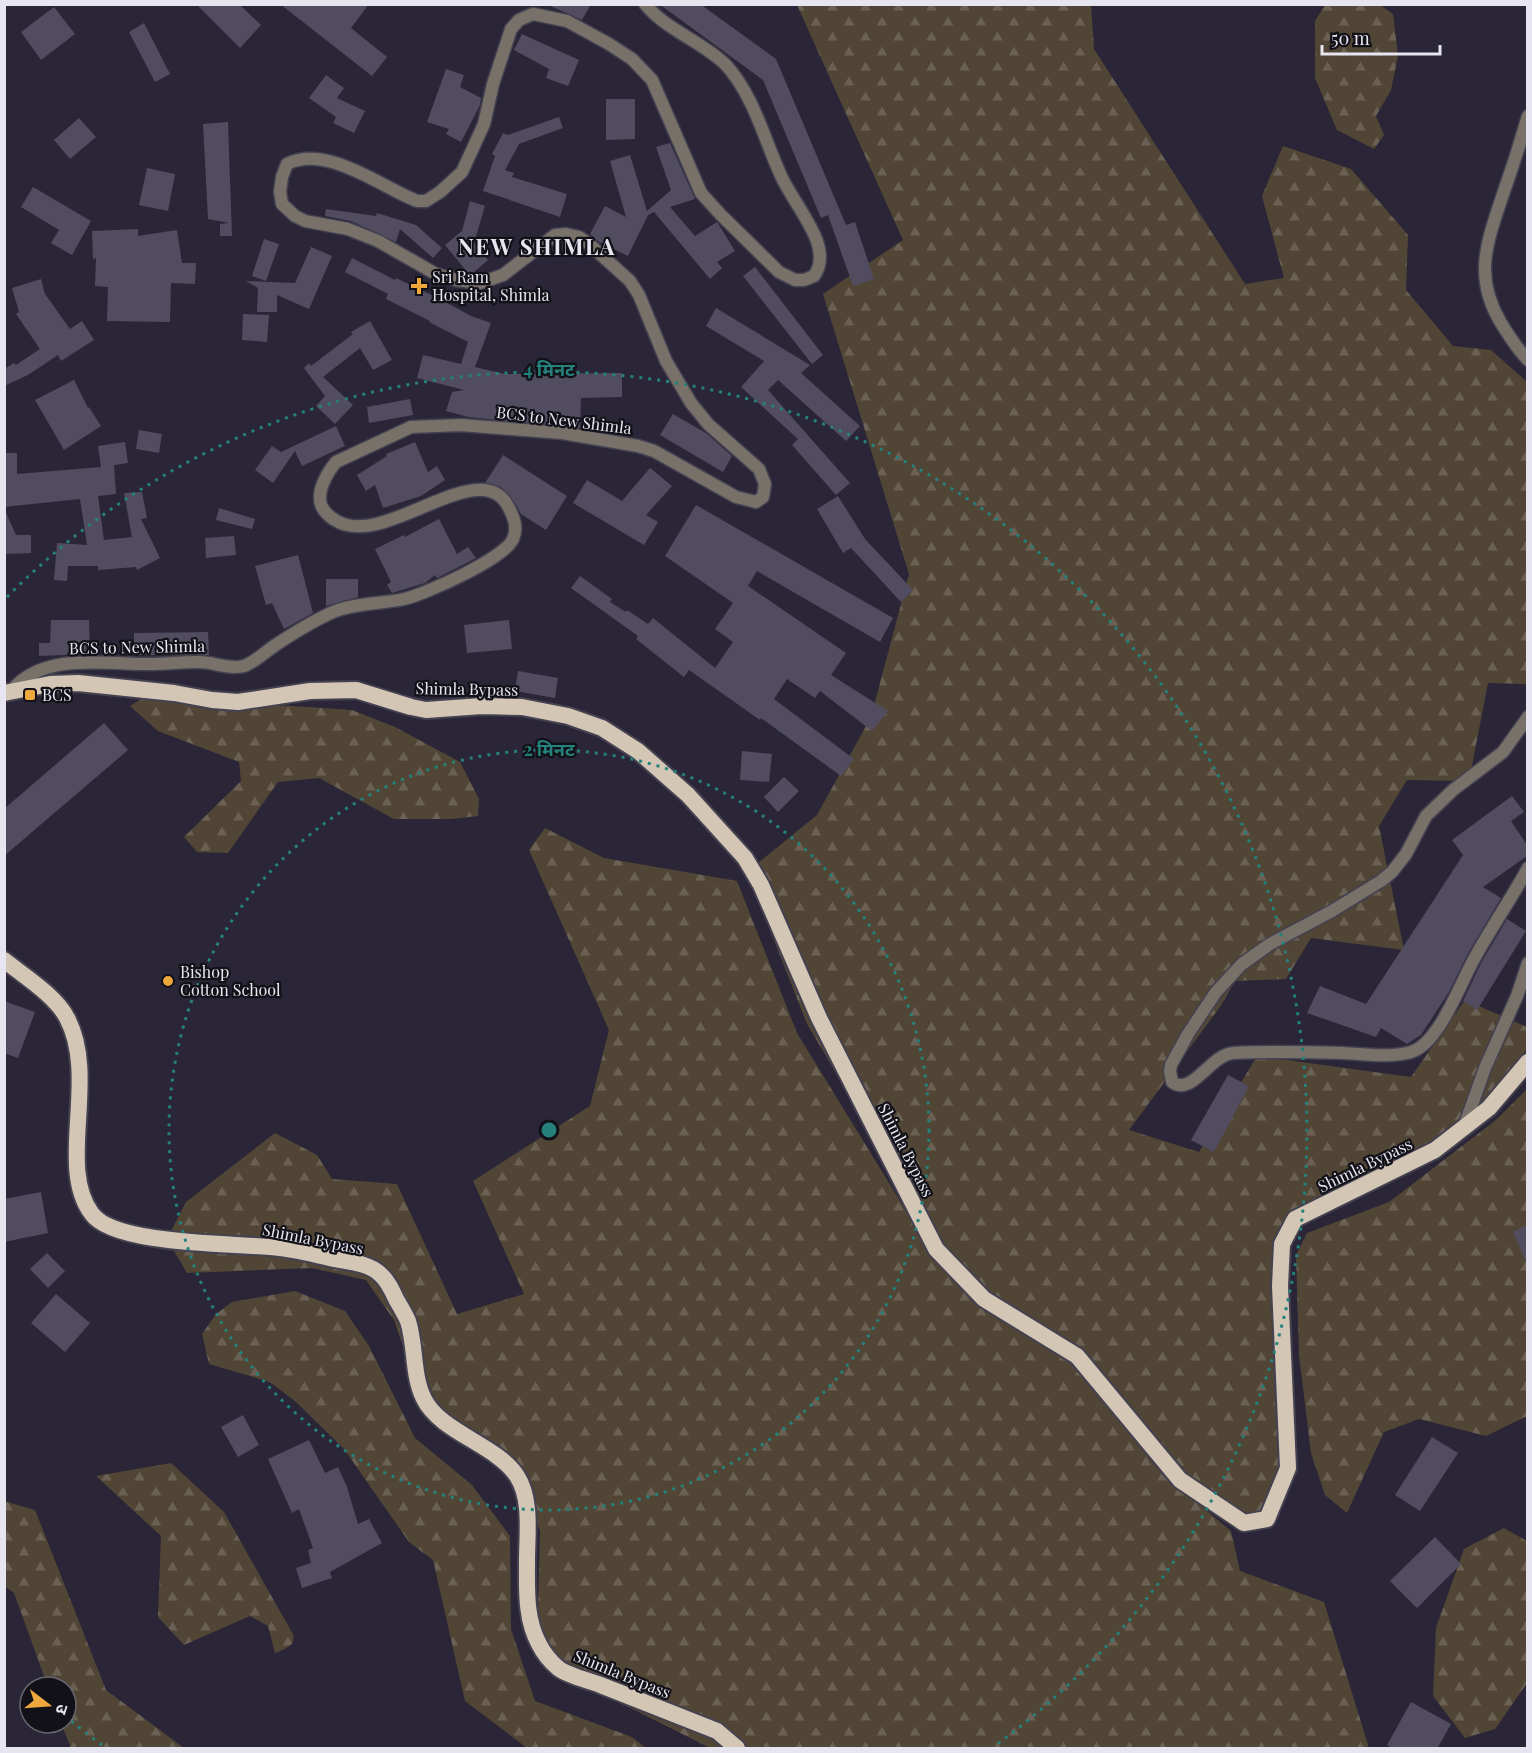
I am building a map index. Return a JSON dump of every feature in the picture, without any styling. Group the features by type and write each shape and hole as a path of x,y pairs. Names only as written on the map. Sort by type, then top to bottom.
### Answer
{"highway":[{"name":"Shimla Bypass","path":"8,692 50,684 78,683 238,702 310,691 356,690 426,710 482,706 522,707 568,716 602,728 638,751 688,795 745,858 761,885 819,1017 936,1249 984,1299 1077,1356 1180,1480 1244,1523 1267,1519 1288,1468 1280,1286 1282,1244 1295,1219 1435,1150 1489,1108 1527,1062"},
{"name":"Shimla Bypass","path":"4,960 54,1001 67,1016 74,1035 80,1057 81,1080 77,1165 82,1193 93,1216 102,1225 136,1236 283,1248 359,1264 378,1271 388,1283 408,1322 420,1390 426,1402 437,1416 504,1463 517,1476 524,1495 527,1525 529,1617 539,1645 559,1668 717,1731 737,1749"}],"street":[{"name":"BCS to New Shimla","path":"8,692 33,672 65,664 200,662 232,667 244,666 294,633 333,612 405,599 492,560 513,540 516,528 508,506 502,498 489,491 475,489 460,492 401,517 368,526 342,525 328,516 321,506 321,489 327,472 336,462 411,427 461,425 562,433 638,446 654,451 736,497 756,502 763,497 765,484 759,469 708,424 673,375 639,295 630,281 579,237 566,234 555,236 503,275 480,284 436,274 378,241 348,229 305,221 295,216 282,204 280,192 287,164 308,158 349,168 417,201 426,201 440,192 462,172 470,158 484,124 493,84 511,29 519,20 533,14 567,21 609,44 632,60 652,80 701,193 779,272 795,280 804,280 814,276 821,261 817,241 783,180 751,104 736,79 725,64 664,22 645,4"},
{"path":"1527,116 1487,241 1484,263 1487,294 1492,309 1527,360"},
{"path":"1527,717 1503,752 1453,790 1426,816 1406,854 1392,872 1332,911 1270,944 1242,964 1216,992 1188,1034 1171,1065 1172,1082 1180,1086 1188,1085 1205,1068 1226,1054 1269,1052 1374,1055 1415,1051 1439,1026 1474,958 1510,903 1527,868"},
{"path":"1464,1127 1481,1076 1517,996 1527,963"}],"green space":[{"path":"797,5 1091,5 1094,49 1245,284 1284,278 1262,196 1283,146 1351,169 1408,235 1406,290 1453,346 1491,350 1527,382 1527,684 1488,683 1469,781 1407,780 1379,826 1404,950 1311,938 1286,979 1235,981 1220,1007 1129,1130 1199,1152 1257,1056 1411,1077 1465,1000 1527,1027 1527,1049 1486,1105 1432,1147 1292,1216 1278,1243 1284,1468 1263,1517 1244,1520 1181,1477 1079,1353 986,1296 939,1246 807,1024 747,872 817,815 871,717 909,574 823,294 903,240"},
{"path":"1325,5 1380,5 1393,14 1398,56 1391,90 1376,116 1384,135 1374,149 1337,130 1315,78 1315,21"},
{"path":"153,692 352,710 395,727 460,762 479,799 478,816 451,819 394,819 319,778 278,782 228,853 197,852 184,837 241,781 239,762 158,731 130,706"},
{"path":"545,828 604,858 737,881 797,1033 932,1253 1074,1361 1176,1485 1231,1531 1240,1571 1324,1602 1369,1748 710,1748 555,1670 537,1647 540,1531 526,1490 419,1394 394,1320 366,1280 312,1268 187,1273 167,1239 186,1202 275,1133 317,1155 332,1179 397,1184 457,1314 524,1294 473,1181 590,1106 609,1030 529,850"},
{"path":"1527,1089 1527,1416 1486,1436 1419,1419 1384,1432 1347,1513 1325,1495 1311,1453 1299,1355 1296,1255 1307,1233 1389,1202 1496,1120"},
{"path":"295,1291 345,1311 369,1346 415,1438 472,1485 510,1536 511,1629 535,1701 632,1737 646,1748 527,1748 465,1701 433,1560 409,1542 344,1449 296,1402 270,1382 209,1364 202,1334 216,1314 232,1302"},
{"path":"171,1463 224,1512 294,1636 292,1644 283,1650 275,1653 268,1626 250,1616 184,1645 158,1617 161,1536 96,1476"},
{"path":"4,1501 35,1510 106,1690 184,1748 71,1748 66,1735 78,1735 78,1675 44,1675 14,1593 5,1586"},
{"path":"1504,1528 1527,1541 1527,1683 1495,1729 1465,1738 1433,1696 1436,1628 1464,1549"}],"building":[{"path":"196,4 239,4 261,25 240,48"},
{"path":"280,4 369,4 351,28 387,57 372,76"},
{"path":"546,4 591,4 582,20"},
{"path":"659,4 700,4 776,59 846,225 855,222 874,279 853,286 828,215 821,218 763,80"},
{"path":"54,7 75,34 41,60 21,32"},
{"path":"144,23 170,74 155,82 129,32"},
{"path":"522,34 579,60 568,86 546,78 549,69 514,50"},
{"path":"446,69 464,75 460,87 481,98 480,105 461,142 446,134 449,129 427,122"},
{"path":"326,75 344,88 337,98 365,111 354,133 333,123 336,117 309,98"},
{"path":"606,99 635,99 635,139 606,140"},
{"path":"559,117 563,128 519,144 505,170 514,173 512,177 567,194 560,217 483,191 495,156 492,154 503,133 508,135"},
{"path":"79,118 96,137 70,159 54,140"},
{"path":"228,122 232,236 220,236 220,224 229,223 208,219 203,124"},
{"path":"670,143 695,199 670,207 695,236 717,222 735,251 717,262 722,268 710,279 654,212 648,215 628,256 599,242 590,234 605,206 626,217 610,161 630,155 647,211 671,190 656,147"},
{"path":"147,168 175,174 168,211 139,205"},
{"path":"33,187 91,221 72,255 51,243 59,230 21,207"},
{"path":"470,201 485,206 474,243 488,260 472,274 468,273 445,245 462,231"},
{"path":"326,209 376,216 377,213 416,225 442,248 433,258 400,229 396,242 351,221 325,216"},
{"path":"138,229 138,236 177,230 182,263 196,263 195,284 171,283 170,322 107,321 108,287 95,286 96,258 93,259 92,231"},
{"path":"264,239 279,244 266,281 252,276"},
{"path":"311,247 332,256 309,309 277,295 277,312 257,312 258,288 246,281 295,283"},
{"path":"352,258 471,316 491,323 475,367 505,374 622,373 622,397 581,398 580,428 468,417 446,411 452,392 464,390 417,378 423,355 461,364 468,342 386,299 388,294 345,272"},
{"path":"755,267 823,355 812,364 743,276"},
{"path":"41,279 45,294 70,329 82,321 94,340 61,361 58,355 28,375 4,386 4,369 14,363 16,365 40,349 16,314 19,312 12,288"},
{"path":"716,308 810,365 801,373 860,426 846,441 778,380 768,390 850,483 836,495 792,445 798,439 741,387 764,361 706,326"},
{"path":"243,314 269,315 267,342 242,340"},
{"path":"370,321 392,360 373,370 360,348 323,377 353,405 335,424 316,406 325,396 304,368 309,363 311,366 353,334 351,332"},
{"path":"74,380 88,408 101,426 64,450 35,400"},
{"path":"410,399 413,415 369,423 367,407"},
{"path":"673,414 706,433 732,456 723,472 660,435"},
{"path":"336,426 345,446 302,466 295,451 273,483 255,470 272,446 281,452"},
{"path":"139,430 162,434 159,453 136,449"},
{"path":"125,442 128,463 114,465 116,494 98,496 104,540 132,537 124,493 142,492 147,518 141,519 160,558 137,570 136,567 98,570 98,566 68,566 67,581 54,580 57,543 87,545 80,499 4,507 4,453 17,453 17,474 101,467 98,446"},
{"path":"415,442 428,472 437,466 445,480 421,496 383,508 375,485 366,491 357,475 387,456 386,454"},
{"path":"503,455 567,496 546,530 521,514 501,487 485,483"},
{"path":"650,468 672,486 646,515 658,522 644,545 573,503 587,480 622,501"},
{"path":"838,496 865,539 913,590 901,602 851,548 843,553 817,509"},
{"path":"696,505 893,618 880,642 757,571 748,586 846,653 831,675 888,711 872,731 820,691 815,698 787,679 774,699 854,759 841,776 761,718 760,720 689,670 684,677 636,639 638,636 571,588 580,576 612,599 610,602 626,612 627,610 648,624 653,618 715,668 733,642 715,629 733,603 665,556"},
{"path":"4,508 16,535 31,535 31,553 4,554"},
{"path":"219,508 255,519 252,529 216,520"},
{"path":"439,519 457,554 468,547 476,558 437,578 435,575 425,583 392,593 387,585 391,582 375,549 404,535 405,537"},
{"path":"234,536 236,555 206,558 205,538"},
{"path":"298,555 313,613 284,629 272,603 266,605 255,566"},
{"path":"326,579 358,579 358,597 326,606"},
{"path":"51,620 89,620 90,654 39,656 39,643 50,643"},
{"path":"509,620 512,649 467,653 464,625"},
{"path":"208,632 209,655 134,655 134,633"},
{"path":"518,671 558,678 555,698 515,691"},
{"path":"104,723 128,750 4,856 4,809"},
{"path":"742,751 772,754 769,782 740,780"},
{"path":"784,777 799,791 778,812 764,797"},
{"path":"1512,796 1524,812 1511,821 1527,845 1527,856 1483,887 1501,898 1467,955 1449,992 1421,1035 1407,1044 1381,1028 1376,1037 1307,1013 1320,986 1366,1004 1463,855 1452,840"},
{"path":"1507,919 1526,931 1477,1010 1463,1001 1481,963"},
{"path":"4,1001 35,1012 18,1058 4,1053"},
{"path":"1228,1075 1249,1086 1214,1152 1191,1140"},
{"path":"41,1192 48,1233 4,1242 4,1199"},
{"path":"1527,1225 1527,1264 1513,1232"},
{"path":"47,1253 65,1271 48,1288 30,1269"},
{"path":"56,1294 90,1323 65,1352 31,1323"},
{"path":"243,1415 259,1445 238,1457 221,1427"},
{"path":"1432,1437 1458,1453 1420,1511 1395,1495"},
{"path":"309,1440 325,1473 338,1467 347,1487 358,1524 369,1519 382,1543 330,1572 332,1578 302,1588 296,1568 311,1563 308,1550 313,1548 299,1509 292,1513 268,1459"},
{"path":"1435,1537 1461,1564 1417,1608 1390,1581"},
{"path":"1411,1702 1451,1724 1437,1749 1394,1749 1387,1745"}],"place":[{"name":"Sri Ram Hospital, Shimla","path":"419,286"},
{"name":"BCS","path":"30,695"},
{"name":"Bishop Cotton School","path":"168,981"}],"district":[{"name":"NEW SHIMLA","path":"537,247"}]}
